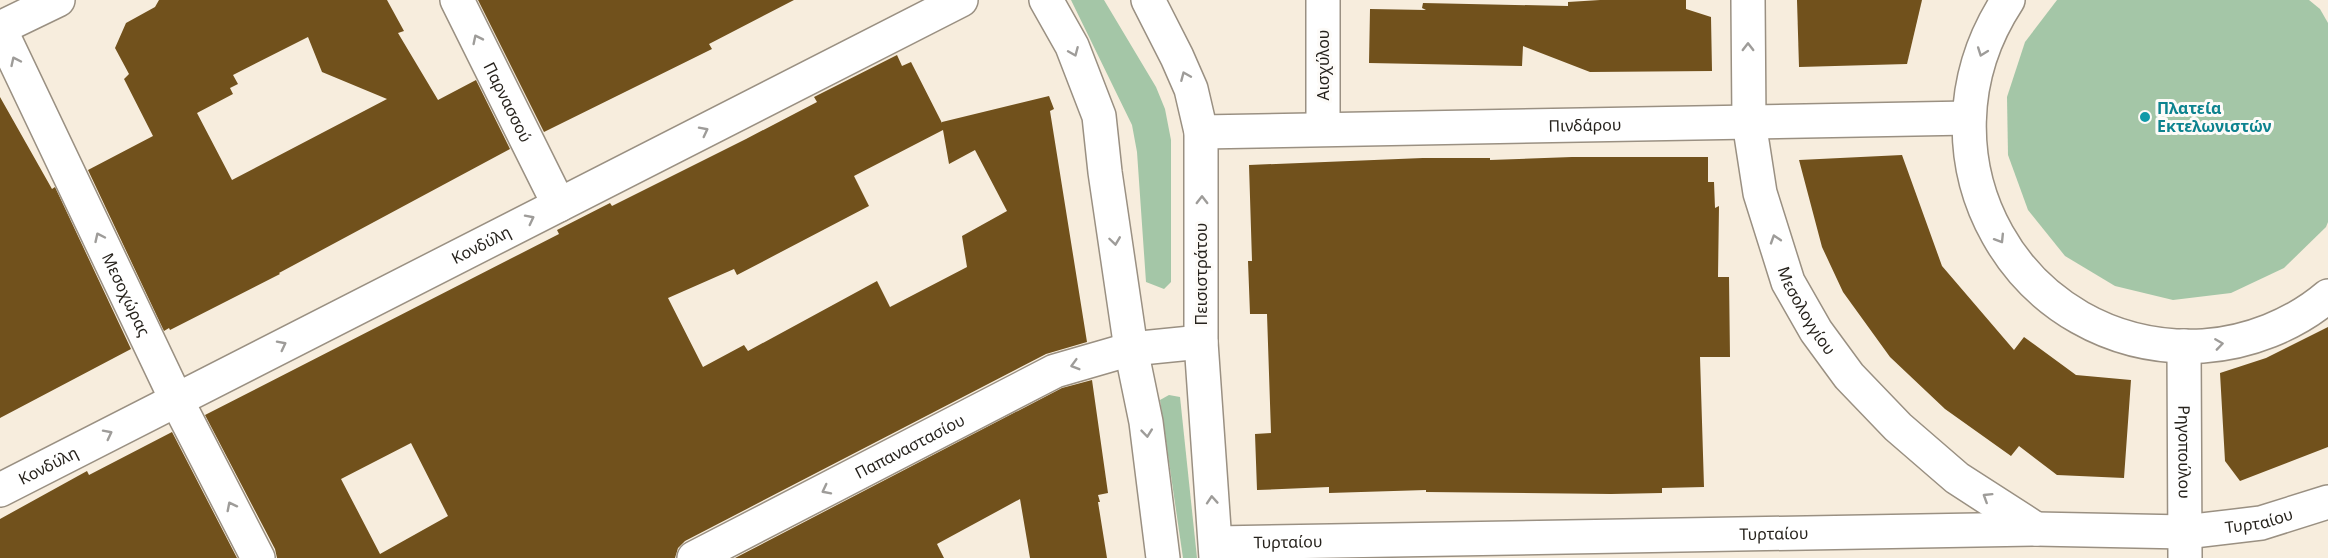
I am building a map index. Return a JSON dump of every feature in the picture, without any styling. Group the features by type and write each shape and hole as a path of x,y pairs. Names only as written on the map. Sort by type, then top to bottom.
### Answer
{"street":[{"path":"0,29 58,0"},
{"name":"Παρνασσού","path":"457,0 559,205"},
{"name":"Κονδύλη","path":"0,490 961,0"},
{"path":"1046,0 1072,46 1099,116 1131,349 1146,422 1163,558"},
{"name":"Πεισιστράτου","path":"1148,0 1191,89 1201,132 1201,342 1216,550"},
{"name":"Αισχύλου","path":"1323,0 1323,129"},
{"name":"Μεσολογγίου","path":"1748,0 1749,122 1760,193 1788,282 1816,331 1849,376 1898,427 1957,478 2036,529"},
{"path":"2008,0 1993,25 1979,59 1971,94 1969,118 1971,163 1983,206 1994,230 2007,252 2032,282 2062,307 2096,326 2145,342 2184,346 2232,342 2267,332 2300,316 2328,296"},
{"name":"Μεσοχώρας","path":"0,29 176,399 258,558"},
{"name":"Πινδάρου","path":"1201,132 1969,118"},
{"name":"Παπαναστασίου","path":"694,558 1055,371 1131,349 1201,342"},
{"name":"Ρηγοπούλου","path":"2184,346 2185,545"},
{"name":"Τυρταίου","path":"1216,550 2036,529 2185,545 2328,502"}],"green space":[{"path":"1071,0 1104,0 1156,87 1165,109 1171,140 1171,282 1164,289 1146,282 1137,152 1132,125"},
{"name":"Πλατεία Εκτελωνιστών","path":"2057,0 2309,0 2320,9 2328,23 2328,222 2326,227 2284,268 2231,293 2173,300 2115,286 2065,256 2028,210 2008,155 2007,97 2025,42"},
{"path":"1169,395 1180,397 1197,558 1183,558 1160,400"}],"building":[{"path":"159,0 387,0 404,31 398,33 438,100 476,80 510,149 280,274 164,331 88,170 153,136 124,79 129,74 115,48 126,23 155,7","holes":["308,37 322,72 387,99 232,180 197,113 233,94 230,88 238,84 233,75"]},
{"path":"478,0 794,0 709,44 712,49 544,132"},
{"path":"1686,0 1686,9 1711,17 1712,71 1590,72 1523,46 1522,66 1369,63 1370,9 1426,10 1422,8 1423,3 1568,6 1568,2"},
{"path":"1797,0 1922,0 1907,64 1799,67"},
{"path":"897,55 902,66 911,62 942,123 1049,96 1054,109 1050,111 1087,342 1046,354 685,541 678,548 675,558 277,558 275,549 205,415 559,234 557,230 610,203 612,206 817,102 814,97","holes":["943,130 949,164 975,150 1007,211 962,236 967,267 890,307 877,281 748,351 744,345 703,367 668,298 734,269 737,275 869,206 854,176","411,443 448,516 380,554 341,479"]},
{"path":"0,97 52,189 55,187 131,349 0,418"},
{"path":"1902,155 1942,266 2014,350 2024,337 2076,375 2131,380 2124,478 2057,475 2019,446 2011,456 1945,409 1890,357 1843,292 1822,247 1799,160"},
{"path":"1572,157 1708,157 1708,182 1714,182 1715,208 1719,206 1718,277 1729,277 1730,357 1700,357 1704,487 1662,488 1662,493 1611,494 1426,492 1426,490 1329,493 1329,487 1257,490 1255,434 1271,433 1267,314 1250,314 1248,261 1252,261 1249,165 1423,158 1490,158 1490,160"},
{"path":"2328,327 2328,447 2240,481 2225,461 2220,373 2266,358"},
{"path":"1092,380 1108,493 1098,495 1107,558 1030,558 1020,499 937,544 944,558 735,558 1062,388"},
{"path":"172,432 237,558 0,558 0,519 87,471 89,475"}],"place":[{"name":"Πλατεία Εκτελωνιστών","path":"2145,117"}]}
